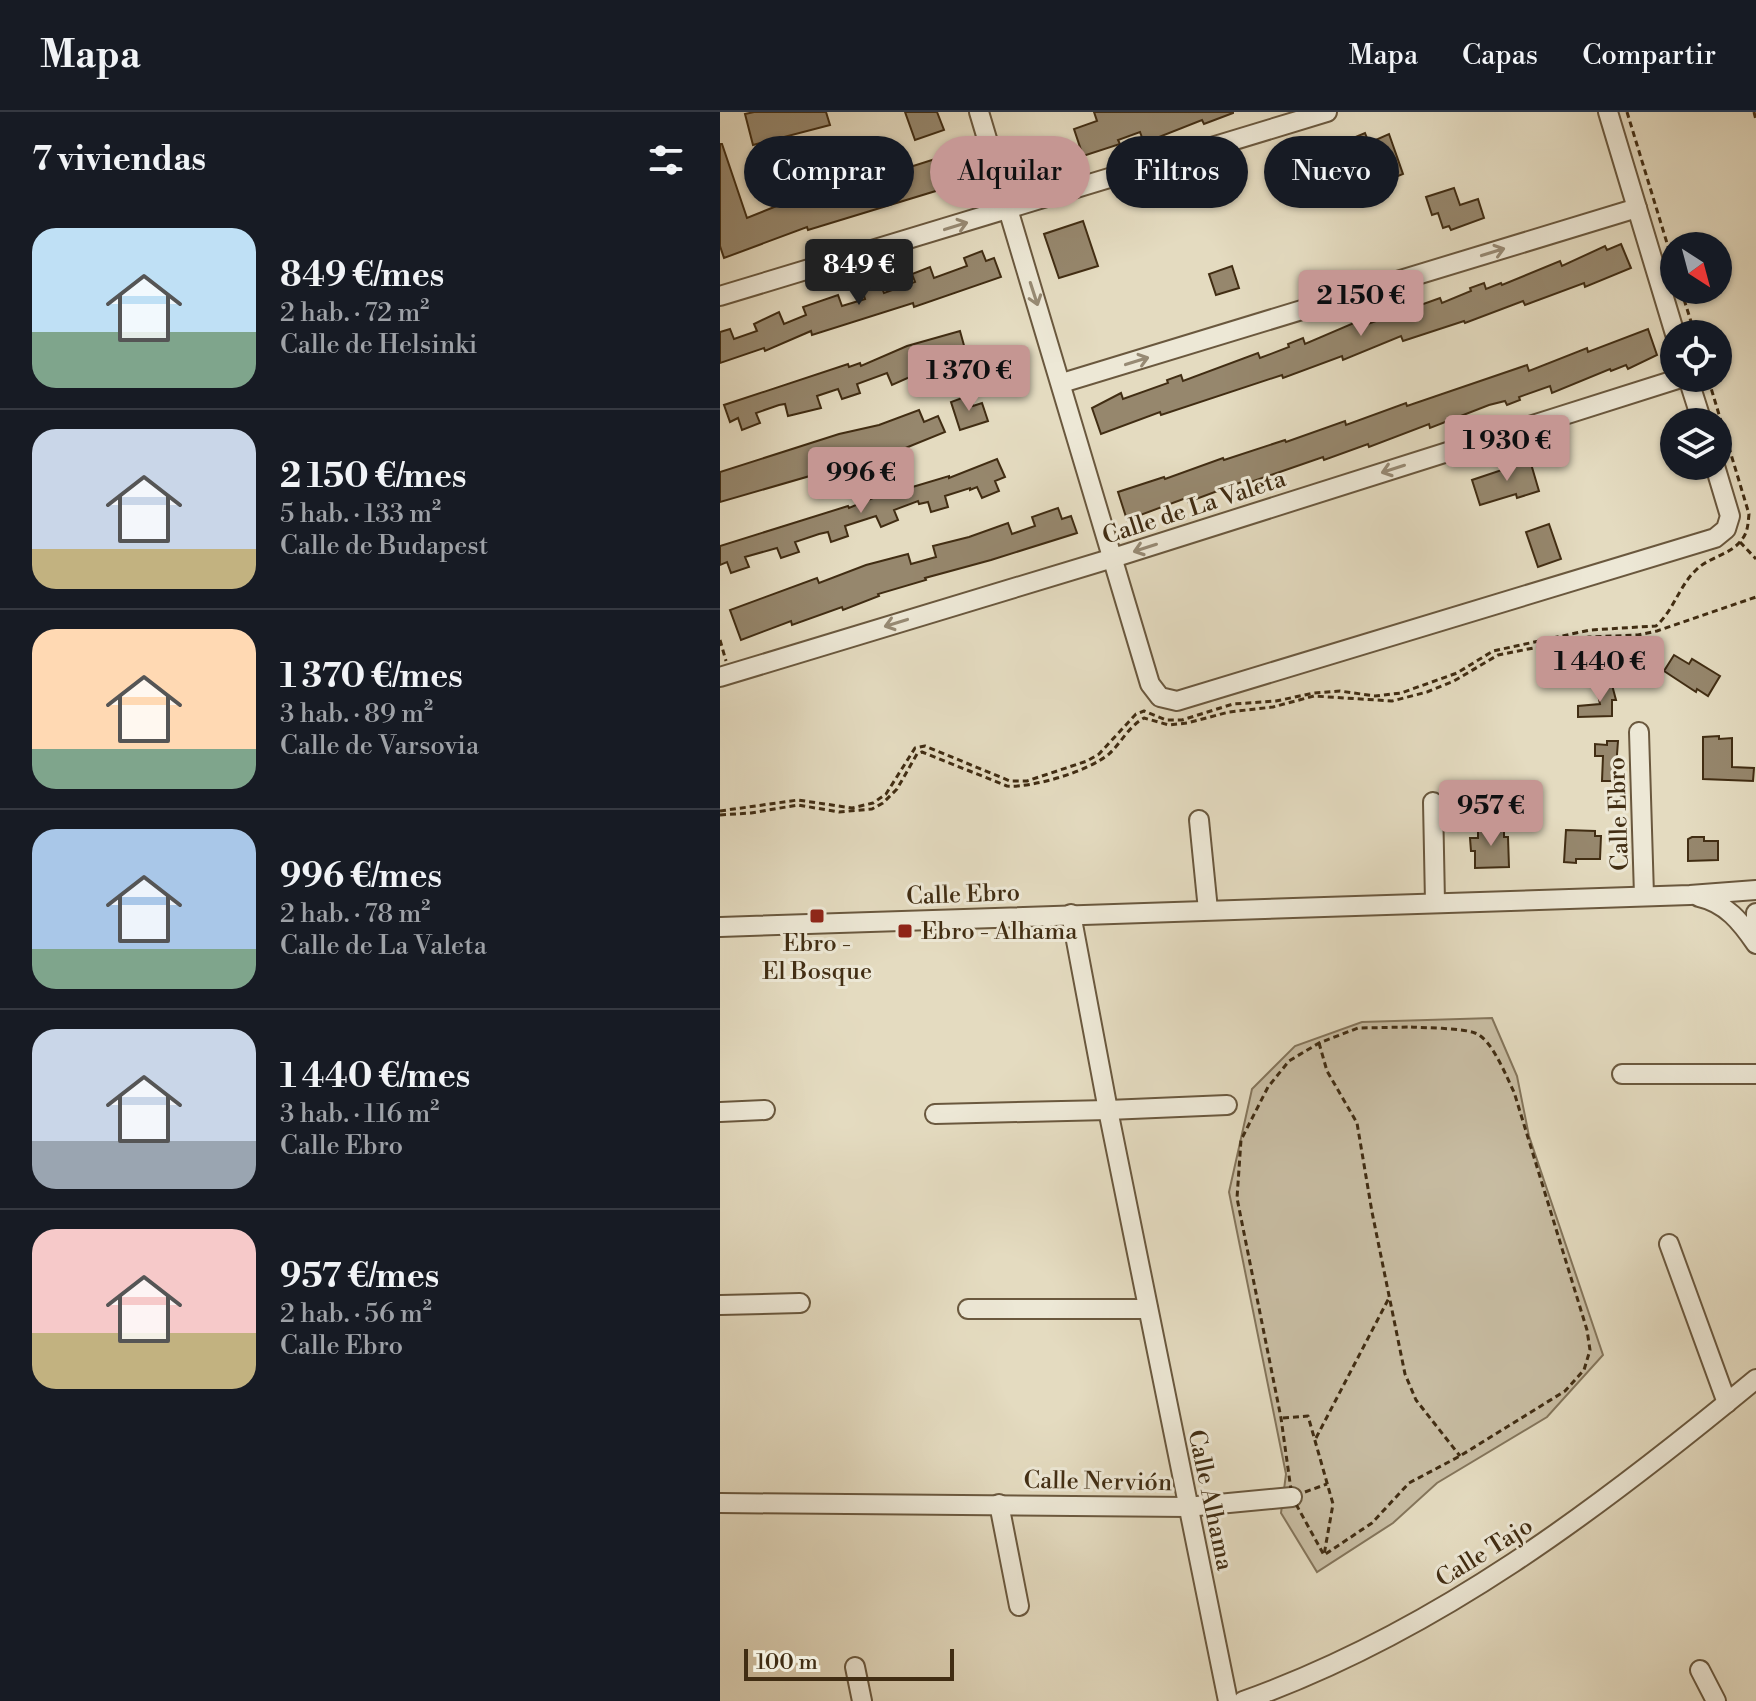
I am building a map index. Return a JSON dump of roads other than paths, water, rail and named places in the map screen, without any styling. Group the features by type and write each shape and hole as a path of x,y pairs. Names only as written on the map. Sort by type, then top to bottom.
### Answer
{"street":[{"path":"979,112 1150,684 1160,697 1177,701 1733,535 1719,480"},
{"path":"720,296 1327,112"},
{"path":"1608,112 1671,320"},
{"path":"1062,383 1637,208"},
{"name":"Calle de La Valeta","path":"720,677 1113,558 1660,385"},
{"name":"Calle Ebro","path":"1639,732 1644,895"},
{"path":"1433,802 1435,902"},
{"path":"1199,820 1208,910"},
{"name":"Calle Ebro","path":"720,927 1644,895 1743,899 1743,920 1756,913"},
{"path":"1743,899 1756,944"},
{"path":"1756,913 1756,923"},
{"name":"Calle Alhama","path":"1071,914 1228,1701"},
{"path":"1622,1074 1756,1074"},
{"path":"935,1114 1227,1105"},
{"path":"720,1112 765,1110"},
{"path":"1669,1244 1727,1403"},
{"path":"720,1305 800,1303"},
{"path":"968,1309 1148,1309"},
{"name":"Calle Tajo","path":"1243,1701 1380,1642 1481,1585 1545,1543 1756,1379"},
{"name":"Calle Nervión","path":"720,1503 1187,1507 1292,1497"},
{"name":"Calle Nervión","path":"999,1504 1019,1606"},
{"path":"855,1667 862,1701"},
{"path":"1700,1670 1716,1701"}],"place":[{"name":"Ebro - El Bosque","path":"817,916"},
{"name":"Ebro - Alhama","path":"905,931"}]}
